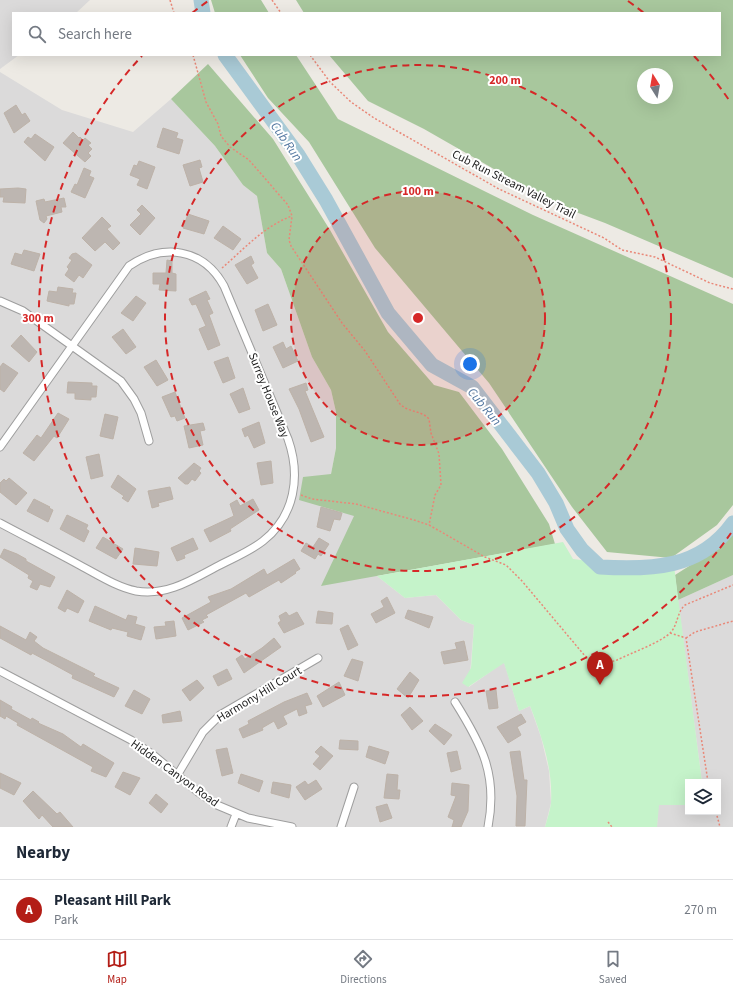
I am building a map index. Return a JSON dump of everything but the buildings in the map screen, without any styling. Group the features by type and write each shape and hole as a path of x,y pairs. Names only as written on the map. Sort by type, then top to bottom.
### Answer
{"street":[{"name":"Surrey House Way","path":"0,447 121,276 138,260 158,253 177,252 197,258 216,273 224,286 292,451 296,473 293,494 284,517 277,527 263,541 185,584 155,592 122,587 0,523"},
{"path":"0,301 23,311 113,374 127,388 141,413 149,442"},
{"name":"Harmony Hill Court","path":"178,774 200,737 220,715 318,658"},
{"name":"Hidden Canyon Road","path":"0,670 131,740 178,774 217,805 236,814 292,827"},
{"path":"455,702 477,738 489,772 491,796 488,827"},
{"path":"341,827 354,787"},
{"path":"232,827 236,814"}],"path":[{"path":"170,0 174,12"},
{"path":"272,0 280,12"},
{"path":"193,56 206,102 218,124 221,136 230,147 249,160 288,205 292,216 289,240 314,282 342,323 365,351 400,404 406,410 420,413 429,419 431,433 439,454 441,485 435,496 429,525"},
{"name":"Cub Run Stream Valley Trail","path":"311,56 330,82 351,102 374,118 499,189 604,238 622,250 655,257 696,277 733,289"},
{"path":"216,273 276,222 292,216"},
{"path":"293,494 312,499 356,504 429,525 471,550 506,564 585,656 593,661 610,662 618,660 670,633 680,609 685,605 732,586"},
{"path":"686,638 695,632 733,621"},
{"path":"670,633 686,638"},
{"path":"686,638 708,779"},
{"path":"717,815 720,827"},
{"path":"608,822 612,827"}],"shaded area":[{"path":"0,0 90,0 77,12 12,12 12,56 18,56 0,69"},
{"path":"0,72 62,110 133,132 171,99 215,146 243,185 257,196 267,253 281,269 312,357 331,390 336,412 336,448 331,474 354,516 377,576 405,598 436,595 461,620 474,625 469,687 504,662 519,711 530,706 541,737 549,771 551,803 545,827 0,827"},
{"path":"733,575 733,827 657,827 658,805 685,805 685,815 721,815 721,779 702,779 678,600"}],"green space":[{"path":"211,0 261,0 268,12 215,12"},
{"path":"296,0 733,0 733,278 605,223 557,205 424,129 368,101 330,56 721,56 721,12 303,12"},
{"path":"241,56 297,56 338,119 533,215 733,304 733,505 717,525 671,558 607,552 572,507 489,383 375,248 309,142 268,98"},
{"path":"208,64 273,139 330,230 388,332 434,385 459,392 502,449 549,524 555,544 321,586 354,516 299,500 303,477 331,474 336,448 336,412 331,390 312,357 281,269 267,253 257,196 243,185 215,146 171,99"},
{"path":"733,532 733,575 678,600 675,575 719,547"},
{"path":"563,542 573,559 665,571 674,566 702,779 685,779 685,805 659,805 657,827 545,827 551,806 550,778 546,753 530,706 519,711 504,663 468,687 462,683 471,668 474,625 461,620 436,595 405,598 377,576"}],"waterway":[{"name":"Cub Run","path":"201,0 203,12"},
{"name":"Cub Run","path":"226,56 298,155 326,200 388,313 432,365 472,387 538,473 556,503 567,529 582,550 600,567 656,567 690,558 705,550 720,538 733,523"}],"place":[{"name":"Pleasant Hill Park","path":"600,685"}]}
